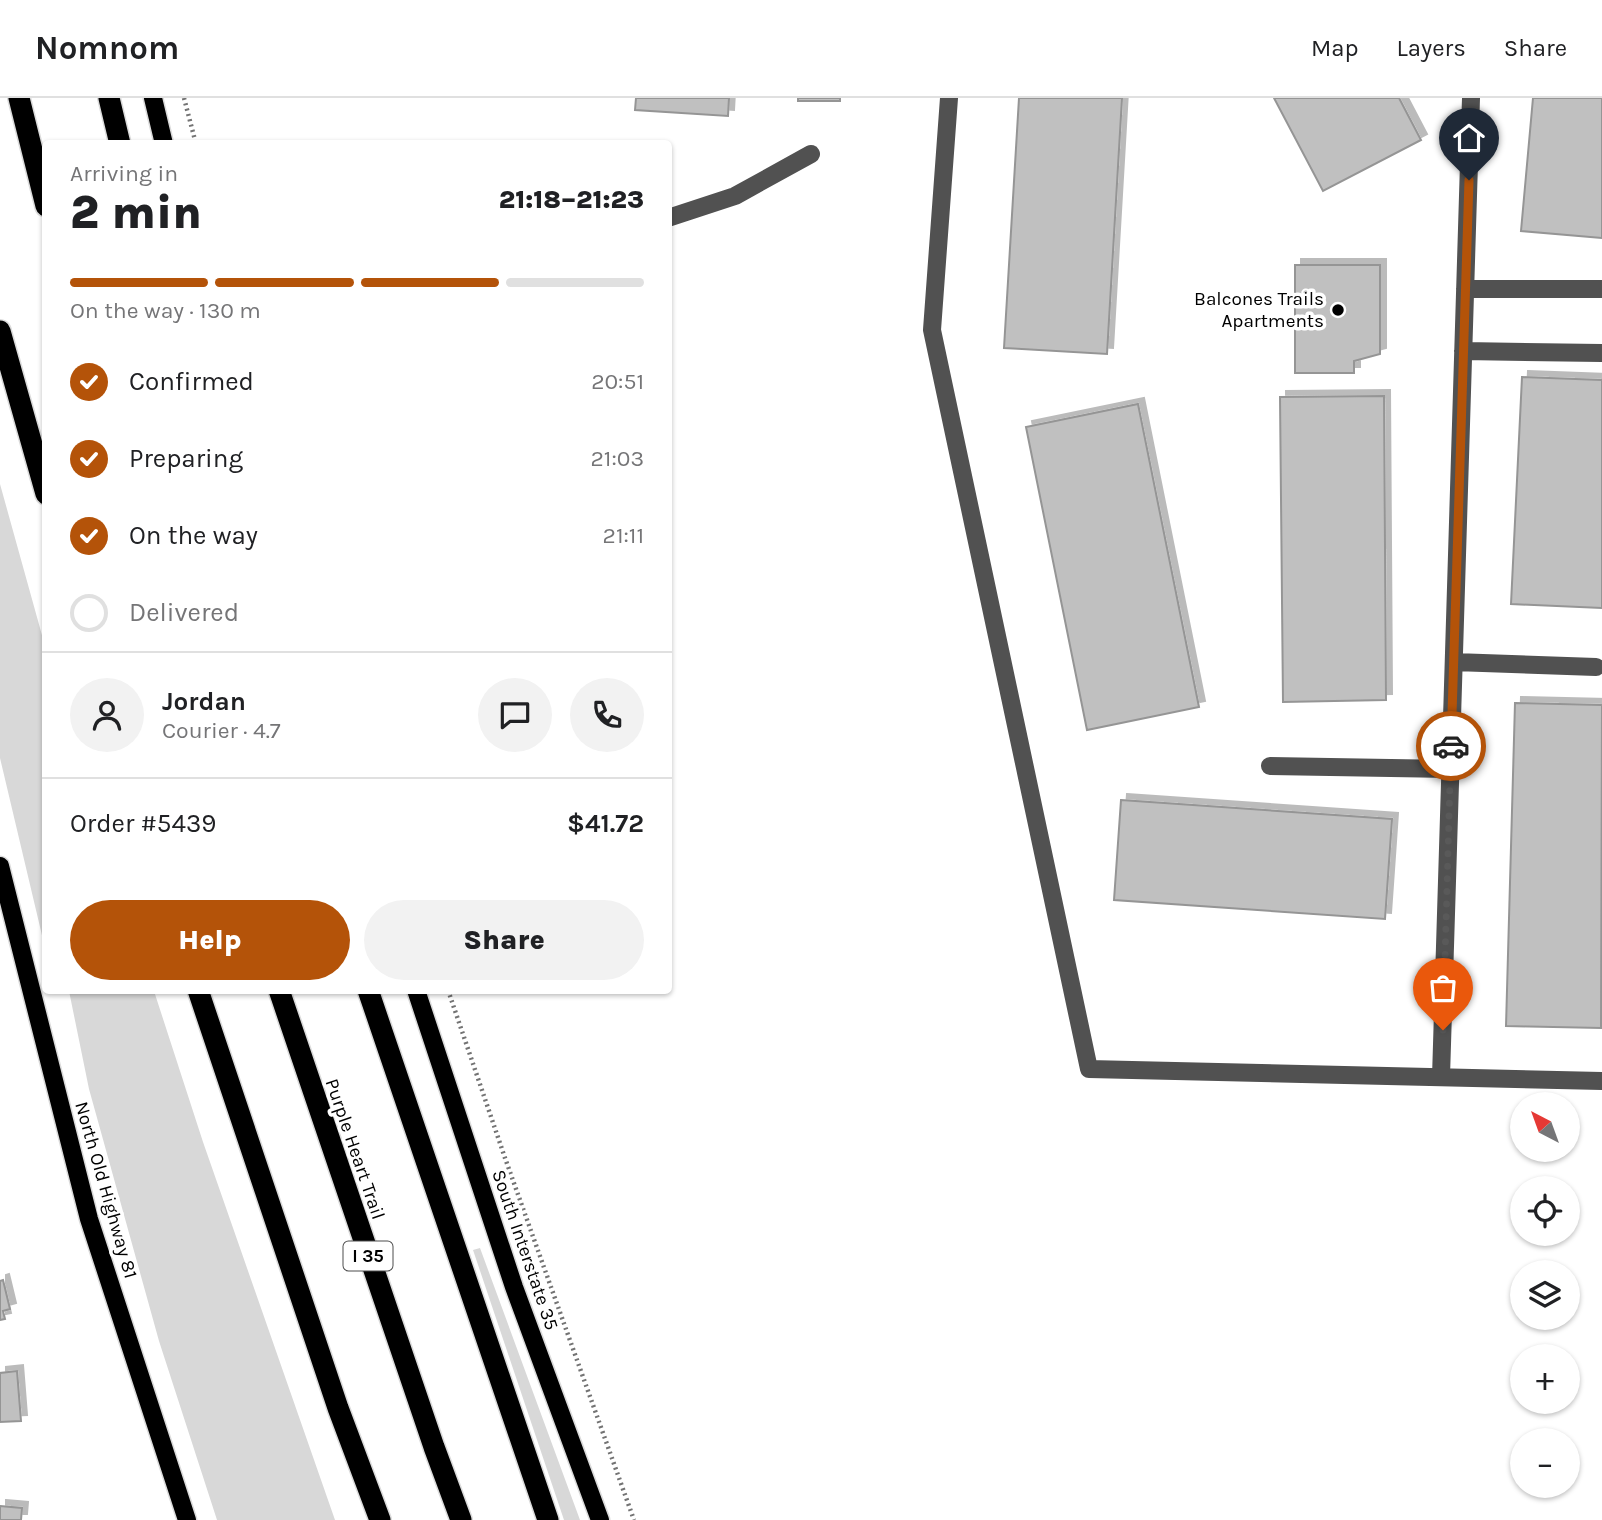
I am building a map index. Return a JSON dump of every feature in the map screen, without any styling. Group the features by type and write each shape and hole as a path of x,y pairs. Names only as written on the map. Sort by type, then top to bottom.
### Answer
{"highway":[{"path":"19,98 42,190"},
{"path":"110,98 119,140"},
{"path":"0,331 42,480"},
{"path":"199,994 338,1408 380,1520"},
{"name":"Purple Heart Trail","path":"280,994 461,1520"},
{"path":"369,994 548,1520"}],"main road":[{"path":"153,98 163,140"},
{"name":"North Old Highway 81","path":"0,866 89,1219 187,1520"},
{"name":"South Interstate 35","path":"417,994 514,1287 600,1520"}],"lane":[{"path":"949,98 932,330 1089,1069 1602,1082"},
{"path":"1441,1077 1471,98"},
{"path":"672,217 735,196 811,154"},
{"path":"1465,289 1602,289"},
{"path":"1463,351 1602,353"},
{"path":"1454,662 1596,667"},
{"path":"1270,766 1451,769"}],"path":[{"path":"184,98 195,140"},
{"path":"449,994 634,1520"}],"shaded area":[{"path":"0,484 42,635 42,935 0,758"},
{"path":"70,994 155,994 203,1142 335,1520 217,1520 159,1341 89,1089"},
{"path":"480,1248 580,1520 564,1520 473,1250"}],"building":[{"path":"636,98 729,98 728,116 635,110"},
{"path":"798,98 840,98 840,101 798,101"},
{"path":"1019,98 1122,98 1107,354 1004,348"},
{"path":"1274,98 1399,98 1421,140 1323,191"},
{"path":"1533,98 1602,98 1602,238 1521,231"},
{"name":"Balcones Trails Apartments","path":"1295,265 1380,265 1380,354 1354,361 1354,373 1295,373"},
{"path":"1522,377 1602,380 1602,608 1511,604"},
{"path":"1384,396 1386,700 1283,702 1280,397"},
{"path":"1138,404 1199,707 1087,730 1026,427"},
{"path":"1515,703 1602,705 1601,1028 1506,1026"},
{"path":"1121,800 1392,819 1385,919 1114,900"},
{"path":"3,1280 10,1309 3,1311 5,1319 0,1320 0,1281"},
{"path":"17,1371 21,1421 0,1422 0,1373"},
{"path":"0,1506 22,1508 21,1520 0,1520"}],"way so far":[{"path":"1443,1030 1451,746"}],"place":[{"name":"Balcones Trails Apartments","path":"1338,310"}],"route":[{"path":"1451,746 1469,180"}]}
